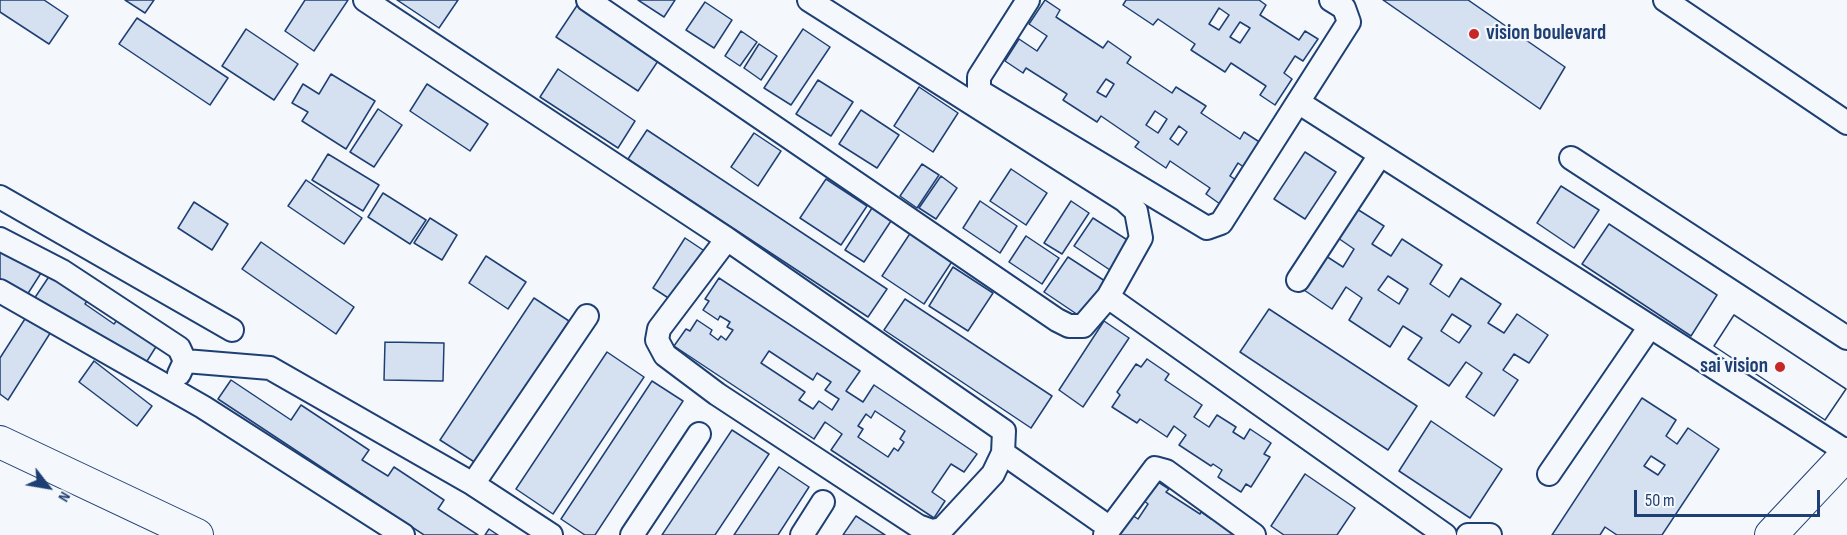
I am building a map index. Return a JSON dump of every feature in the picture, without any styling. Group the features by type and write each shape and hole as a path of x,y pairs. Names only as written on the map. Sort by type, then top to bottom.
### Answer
{"street":[{"path":"365,0 727,239 1004,431 1003,453 993,474 942,529 932,531 918,526 717,394 665,355 657,340 659,329 727,239"},
{"path":"588,0 1058,320 1069,326 1083,326 1108,297 1141,238 1136,211 1124,200 809,0"},
{"path":"1028,0 979,77 979,90 1206,228 1221,223 1349,22 1344,8 1331,0"},
{"path":"1665,0 1847,123"},
{"path":"1298,102 1847,453 1771,535"},
{"path":"1298,280 1380,155"},
{"path":"1571,158 1847,338"},
{"path":"0,196 232,330"},
{"path":"0,239 62,271 179,348 185,361"},
{"path":"0,291 170,388 403,535"},
{"path":"1108,297 1445,535"},
{"path":"473,484 587,315"},
{"path":"1549,474 1649,328"},
{"path":"170,388 185,361"},
{"path":"185,361 270,368 473,484 551,535"},
{"path":"633,535 699,434"},
{"path":"0,442 197,535"},
{"path":"1003,453 1108,531 1155,468 1166,471 1254,535"},
{"path":"802,535 823,502"},
{"path":"1468,535 1490,535"}],"building":[{"path":"0,0 44,0 68,16 49,44 0,12"},
{"path":"125,0 154,0 145,13"},
{"path":"305,0 348,0 314,51 285,31"},
{"path":"397,0 458,0 439,28"},
{"path":"638,0 675,0 664,17"},
{"path":"1045,0 1060,10 1056,17 1103,48 1108,41 1131,57 1127,63 1172,93 1176,87 1206,106 1201,113 1240,139 1244,132 1261,143 1245,168 1238,163 1230,176 1236,180 1220,204 1206,194 1210,188 1170,161 1166,168 1135,147 1139,142 1101,116 1097,122 1063,100 1067,94 1026,68 1023,73 1005,61 1019,39 1037,51 1047,36 1029,24","holes":["1106,79 1114,84 1106,97 1097,92","1155,111 1167,119 1158,133 1146,125","1179,126 1187,132 1178,145 1170,139"]},
{"path":"1126,0 1259,0 1266,5 1260,15 1299,40 1305,31 1318,39 1303,61 1295,56 1284,73 1292,79 1275,105 1260,95 1266,86 1231,63 1225,72 1191,50 1195,44 1158,19 1153,25 1123,5","holes":["1219,8 1229,15 1219,30 1209,24","1240,22 1250,28 1240,43 1230,37"]},
{"name":"vision boulevard","path":"1383,0 1468,0 1565,67 1540,109"},
{"path":"580,1 662,55 638,91 556,37"},
{"path":"705,2 732,20 714,48 686,30"},
{"path":"137,18 228,78 210,105 119,44"},
{"path":"246,29 298,64 274,100 222,66"},
{"path":"803,29 830,47 791,105 764,88"},
{"path":"741,31 757,42 740,66 725,56"},
{"path":"759,44 777,56 761,80 744,68"},
{"path":"558,69 635,121 618,148 540,97"},
{"path":"331,74 375,101 346,149 302,121 308,112 292,103 303,84 319,94"},
{"path":"818,80 853,102 831,136 796,114"},
{"path":"427,84 488,124 470,151 410,111"},
{"path":"919,87 958,113 933,152 894,126"},
{"path":"378,109 402,125 374,167 350,152"},
{"path":"861,110 899,135 877,168 839,144"},
{"path":"647,130 887,289 868,317 628,159"},
{"path":"754,133 781,151 758,186 731,167"},
{"path":"1305,152 1336,172 1305,219 1274,199"},
{"path":"328,154 379,185 363,211 312,180"},
{"path":"922,164 939,175 917,208 900,196"},
{"path":"1011,169 1047,193 1026,225 990,201"},
{"path":"941,176 957,188 936,219 919,208"},
{"path":"826,179 867,206 841,245 800,218"},
{"path":"306,180 362,218 344,244 288,206"},
{"path":"1561,186 1599,210 1574,248 1537,223"},
{"path":"383,193 426,220 410,244 368,217"},
{"path":"980,201 1017,226 1000,253 963,228"},
{"path":"1071,201 1089,213 1062,254 1044,243"},
{"path":"194,202 228,224 212,250 178,228"},
{"path":"872,208 891,221 864,262 845,250"},
{"path":"1357,209 1384,226 1372,244 1391,256 1402,239 1442,265 1430,284 1449,297 1461,278 1501,304 1488,323 1504,333 1517,314 1548,335 1529,363 1514,354 1503,370 1518,380 1494,416 1466,397 1482,373 1466,362 1449,386 1408,359 1422,338 1403,326 1390,347 1349,320 1362,298 1346,287 1332,309 1304,290 1326,256 1343,267 1354,249 1338,238","holes":["1388,276 1408,289 1399,304 1378,290","1452,314 1471,326 1459,343 1441,331"]},
{"path":"430,218 457,235 442,260 414,243"},
{"path":"1093,218 1129,241 1110,270 1074,246"},
{"path":"1609,224 1717,295 1691,336 1582,264"},
{"path":"911,232 953,260 924,304 882,276"},
{"path":"1026,236 1059,258 1042,284 1009,262"},
{"path":"685,238 706,252 673,301 653,288"},
{"path":"261,242 354,307 336,334 242,269"},
{"path":"0,248 41,273 27,295 0,288"},
{"path":"486,256 526,282 508,309 469,283"},
{"path":"1068,257 1108,283 1084,319 1044,292"},
{"path":"953,267 993,293 968,331 929,306"},
{"path":"52,272 90,296 85,304 114,324 120,316 159,342 142,369 34,299"},
{"path":"719,278 860,371 846,391 863,402 874,385 977,454 964,472 951,464 932,492 945,501 934,518 831,450 842,434 825,422 814,439 674,346 686,329 690,331 697,320 712,330 710,334 718,340 721,336 726,340 733,330 727,327 730,322 720,316 718,320 703,310 709,301 705,299","holes":["769,351 813,380 817,373 831,382 825,390 839,399 832,410 819,401 813,409 799,400 805,392 761,363","875,411 905,431 900,439 904,442 898,451 894,448 888,457 858,437 863,429 858,426 866,414 871,418"]},
{"path":"534,298 569,321 476,463 440,440"},
{"path":"905,299 1052,396 1031,428 884,330"},
{"path":"1269,309 1417,406 1388,450 1240,352"},
{"path":"30,311 54,327 8,400 0,394 0,358"},
{"name":"sai vision","path":"1734,315 1846,389 1825,420 1714,346"},
{"name":"sai vision","path":"1734,315 1846,389 1825,420 1714,346"},
{"path":"1104,321 1129,338 1083,407 1059,390"},
{"path":"385,342 444,343 443,381 384,380"},
{"path":"607,352 644,377 553,514 516,489"},
{"path":"1147,359 1169,374 1165,380 1202,405 1194,417 1209,427 1217,415 1236,427 1233,432 1244,439 1250,429 1271,443 1264,454 1270,457 1251,487 1246,484 1241,492 1218,477 1222,470 1213,464 1211,466 1179,445 1186,435 1174,426 1167,437 1140,419 1137,423 1112,407 1120,395 1117,392 1136,364 1141,367"},
{"path":"94,361 152,406 137,426 79,382"},
{"path":"231,380 291,420 301,405 369,450 362,460 388,476 394,467 444,500 438,509 478,535 424,535 218,399"},
{"path":"652,381 683,401 595,535 585,535 561,519"},
{"path":"1642,398 1676,420 1666,436 1677,444 1688,428 1719,449 1662,535 1617,535 1605,527 1600,535 1552,535","holes":["1651,456 1665,465 1658,475 1644,466"]},
{"path":"1431,421 1502,469 1470,518 1399,471"},
{"path":"732,430 769,454 715,535 662,535"},
{"path":"779,467 809,487 778,535 734,535"},
{"path":"1305,474 1355,508 1337,535 1284,535 1271,526"},
{"path":"1155,480 1169,489 1166,492 1200,514 1201,512 1211,519 1213,516 1242,535 1119,535 1132,515 1138,519 1148,504 1142,499"},
{"path":"856,516 885,535 843,535"},
{"path":"489,529 498,535 485,535"}],"place":[{"name":"vision boulevard","path":"1474,34"},
{"name":"sai vision","path":"1780,367"}]}
